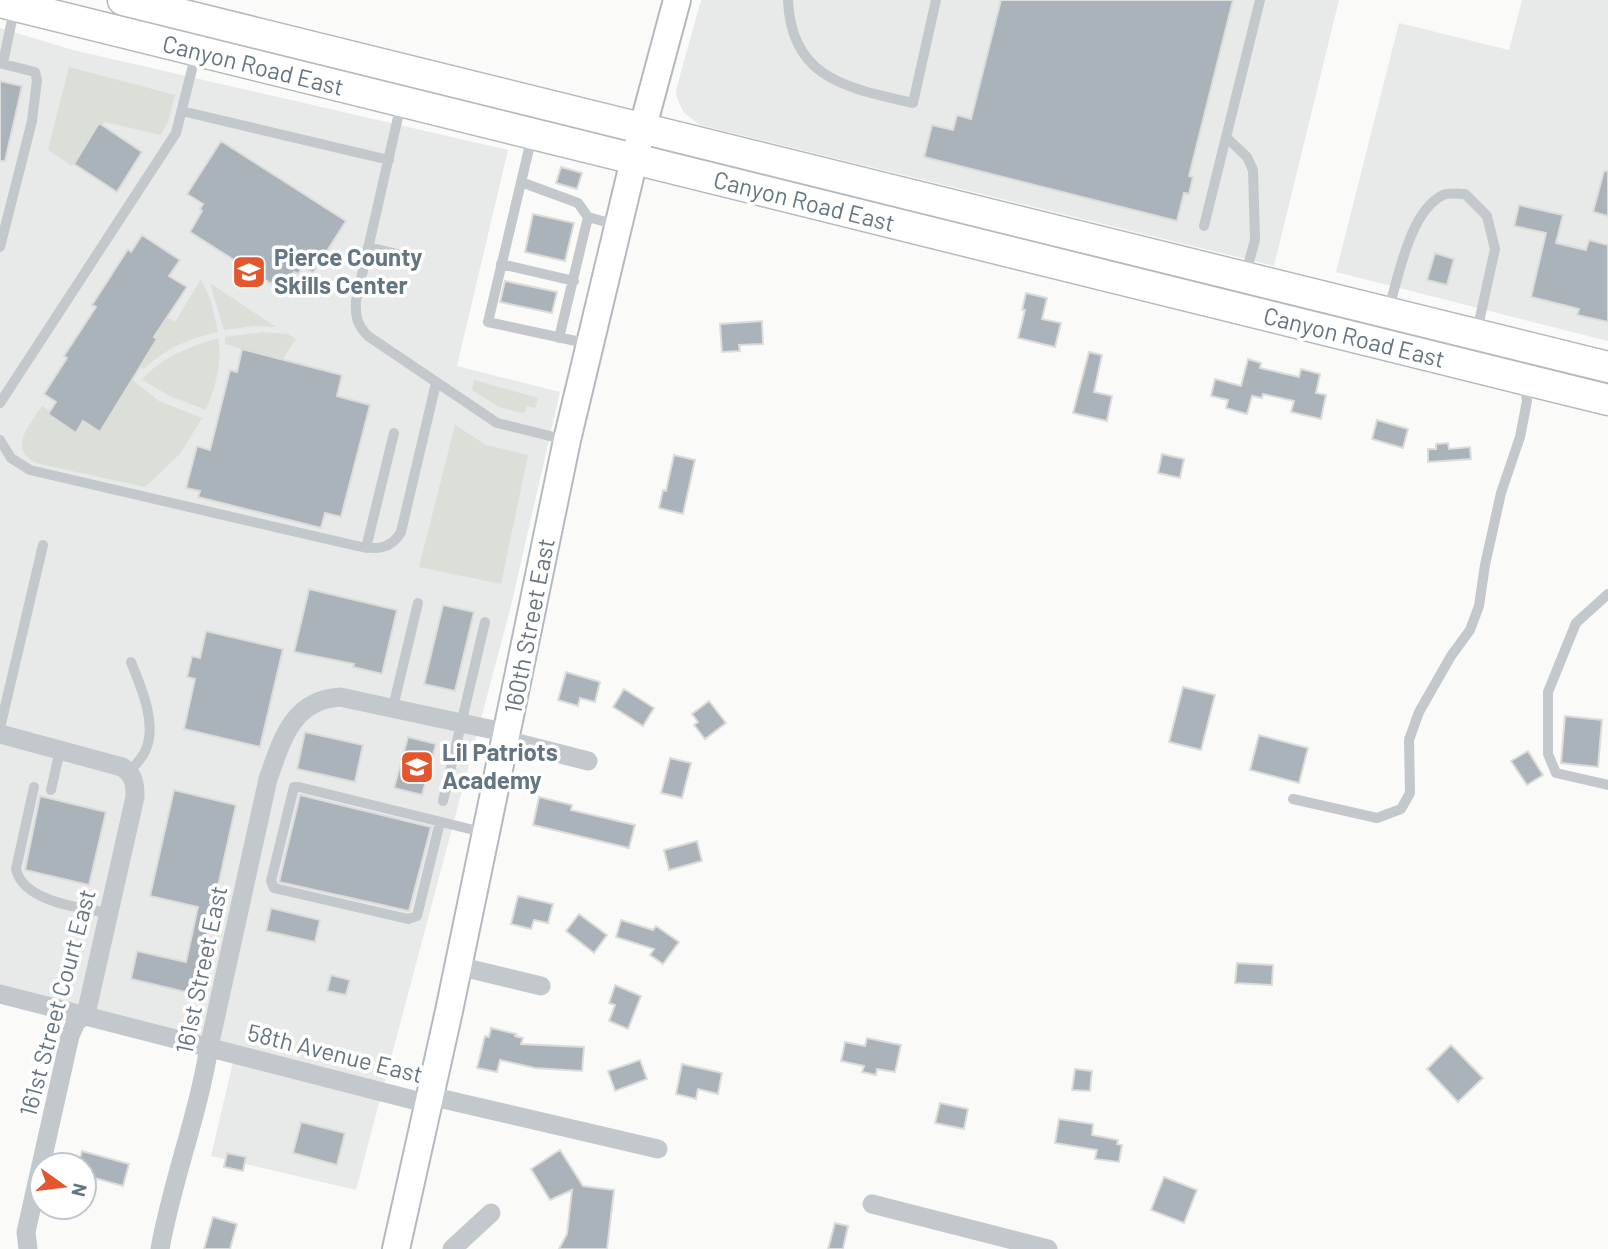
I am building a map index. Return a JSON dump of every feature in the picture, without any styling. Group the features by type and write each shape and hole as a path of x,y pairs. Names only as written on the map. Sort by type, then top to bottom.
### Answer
{"main road":[{"name":"Canyon Road East","path":"123,0 1608,367"},
{"name":"160th Street East","path":"396,1249 507,736 567,440 642,127 677,0"},
{"name":"Canyon Road East","path":"7,4 1608,400"}],"street":[{"name":"161st Street East","path":"160,1249 166,1214 203,1083 268,779 282,742 306,707 324,698 341,697 393,707"},
{"path":"393,707 461,722 588,761"},
{"path":"0,734 61,749 122,767 130,772"},
{"name":"161st Street Court East","path":"28,1249 26,1232 70,1036 76,1022 86,1014 135,797 135,780 130,772"},
{"path":"458,966 541,986"},
{"name":"58th Avenue East","path":"0,994 429,1104 438,1098 658,1149"},
{"path":"872,1204 1005,1243 1048,1249"},
{"path":"452,1249 491,1213"}],"lane":[{"path":"788,0 795,38 801,50 819,71 844,86 913,103 936,0"},
{"path":"1204,226 1261,0"},
{"path":"0,247 32,121 37,80 36,72 2,63 7,4"},
{"path":"0,404 176,133 196,52"},
{"path":"402,103 356,301 355,311 359,327 368,336 497,423 567,440"},
{"path":"182,111 388,160"},
{"path":"532,135 488,322 590,344"},
{"path":"1226,137 1247,157 1253,170 1255,240 1244,277"},
{"path":"520,182 578,203 588,217 618,225"},
{"path":"1387,313 1411,234 1429,205 1445,194 1465,194 1487,216 1495,249 1476,335"},
{"path":"559,338 588,217"},
{"path":"369,247 414,258"},
{"path":"501,264 574,281"},
{"path":"1293,799 1377,818 1401,810 1410,793 1409,740 1419,712 1451,656 1470,630 1479,606 1501,494 1520,438 1527,401 1524,379"},
{"path":"0,440 11,458 30,470 366,548 377,548 392,544 401,532 436,383"},
{"path":"366,548 394,433"},
{"path":"0,727 43,545"},
{"path":"1608,594 1576,623 1548,692 1548,754 1556,773 1608,785"},
{"path":"393,707 418,603"},
{"path":"443,801 485,622"},
{"path":"130,772 147,748 149,728 144,694 131,662"},
{"path":"51,790 61,749"},
{"path":"34,787 16,869 18,878 29,890 39,895 74,907 109,913"},
{"path":"440,822 417,916 414,918 274,888 272,885 294,787 486,833"}],"shaded area":[{"path":"701,0 1339,0 1274,266 700,125 684,113 676,90"},
{"path":"1522,0 1608,0 1608,341 1336,272 1399,23 1509,50"},
{"path":"0,28 73,50 508,150 457,366 560,392 511,606 356,1190 211,1156 233,1062 0,1000"},
{"path":"69,67 175,95 161,135 105,122 102,125 98,123 72,166 48,150"},
{"path":"201,279 211,301 218,332 178,345 144,369 139,366 167,317 175,322"},
{"path":"210,283 276,327 254,326 224,330"},
{"path":"263,332 288,334 296,339 282,360 225,344 225,337"},
{"path":"218,338 220,356 217,375 206,410 170,396 142,380 167,359"},
{"path":"131,379 159,401 202,418 180,454 145,487 40,464 24,452 22,445 26,430 42,406 50,411 48,415 76,432 83,421 100,431"},
{"path":"474,380 538,398 535,408 527,406 522,413 499,407 472,390"},
{"path":"455,425 486,445 528,455 501,584 419,567"}],"building":[{"path":"1001,0 1233,0 1189,176 1193,177 1189,194 1184,193 1177,221 924,157 932,125 953,130 957,115 971,119"},
{"path":"0,81 22,86 5,161 0,161"},
{"path":"99,123 142,152 117,192 74,164"},
{"path":"221,141 346,221 313,273 303,267 298,274 294,272 281,290 190,232 203,204 187,194"},
{"path":"561,167 582,173 577,189 556,183"},
{"path":"1604,171 1608,171 1608,216 1593,212"},
{"path":"1519,205 1563,215 1556,243 1586,250 1589,240 1608,245 1608,322 1577,315 1579,309 1531,297 1546,233 1514,226"},
{"path":"533,214 574,223 565,261 525,252"},
{"path":"142,235 180,260 169,276 187,287 154,337 157,339 100,432 83,421 76,433 48,414 56,402 44,394 67,358 64,356 96,307 92,305 128,249 131,252"},
{"path":"1435,253 1454,259 1447,285 1427,280"},
{"path":"505,281 557,292 552,313 500,302"},
{"path":"1026,293 1047,298 1042,319 1061,323 1055,347 1018,338"},
{"path":"762,321 763,344 739,345 740,351 722,352 720,324"},
{"path":"242,349 342,375 337,396 370,405 341,517 325,513 321,528 198,497 200,491 186,488 197,446 210,450 230,370 237,372"},
{"path":"1089,352 1102,355 1094,392 1112,396 1107,421 1073,413"},
{"path":"1248,359 1261,363 1260,368 1299,377 1301,369 1320,374 1316,393 1326,395 1321,419 1291,412 1294,401 1263,394 1262,398 1252,396 1247,414 1226,408 1228,400 1211,396 1215,379 1241,386"},
{"path":"1377,420 1408,429 1403,448 1372,439"},
{"path":"1448,443 1449,449 1470,447 1471,459 1428,462 1428,449 1436,449 1436,444"},
{"path":"1162,454 1184,459 1180,478 1158,473"},
{"path":"674,455 695,460 683,514 659,508 663,490 666,491"},
{"path":"309,589 397,610 382,674 353,667 354,664 294,652"},
{"path":"443,605 474,612 455,691 424,684"},
{"path":"206,631 283,649 260,747 184,729 195,679 187,677 192,656 200,658"},
{"path":"566,672 600,682 595,702 580,698 578,706 558,700"},
{"path":"1183,687 1215,695 1201,750 1169,742"},
{"path":"624,689 654,708 643,726 613,707"},
{"path":"709,701 726,723 705,739 694,725 698,722 692,714"},
{"path":"1565,716 1602,720 1598,767 1561,763"},
{"path":"305,732 363,745 355,782 297,769"},
{"path":"1259,735 1308,748 1299,783 1250,770"},
{"path":"408,737 436,744 422,795 394,788"},
{"path":"1528,751 1543,775 1527,785 1511,761"},
{"path":"670,758 691,763 682,798 661,793"},
{"path":"174,790 236,805 194,994 131,979 137,951 186,962 198,907 150,896"},
{"path":"300,795 431,827 409,911 279,882"},
{"path":"40,796 106,812 89,885 25,870"},
{"path":"539,797 572,805 571,810 635,825 629,848 533,825"},
{"path":"697,841 702,861 669,870 664,850"},
{"path":"518,896 553,904 548,923 534,920 531,929 511,924"},
{"path":"271,908 320,920 315,942 266,931"},
{"path":"579,914 607,935 594,953 566,931"},
{"path":"621,920 653,930 656,926 679,942 663,964 650,955 654,949 616,937"},
{"path":"1237,963 1273,965 1272,985 1235,983"},
{"path":"331,975 350,980 346,995 327,991"},
{"path":"615,985 641,996 628,1029 609,1021 615,1005 609,1003"},
{"path":"491,1028 516,1034 515,1036 523,1038 521,1044 584,1047 582,1071 535,1068 500,1060 497,1072 477,1068 485,1036 489,1037"},
{"path":"867,1038 901,1045 895,1072 877,1069 876,1075 862,1072 864,1066 841,1061 845,1042 865,1046"},
{"path":"1451,1045 1483,1078 1458,1102 1427,1069"},
{"path":"640,1060 647,1079 615,1091 608,1071"},
{"path":"682,1064 722,1073 718,1094 698,1089 696,1099 676,1094"},
{"path":"1075,1069 1092,1071 1090,1091 1072,1090"},
{"path":"940,1103 968,1109 964,1129 935,1123"},
{"path":"1059,1119 1093,1124 1092,1135 1118,1140 1117,1144 1122,1145 1119,1162 1095,1159 1097,1150 1055,1143"},
{"path":"301,1122 345,1133 337,1165 293,1153"},
{"path":"560,1150 583,1186 614,1190 607,1249 559,1249 567,1234 572,1190 550,1200 531,1169"},
{"path":"227,1153 246,1157 243,1171 224,1167"},
{"path":"98,1155 129,1164 123,1186 98,1179"},
{"path":"1164,1177 1197,1190 1184,1223 1151,1210"},
{"path":"213,1217 237,1224 230,1249 204,1249"},
{"path":"835,1223 848,1226 843,1249 828,1249"}],"place":[{"name":"Pierce County Skills Center","path":"249,272"},
{"name":"Lil Patriots Academy","path":"417,767"}]}
